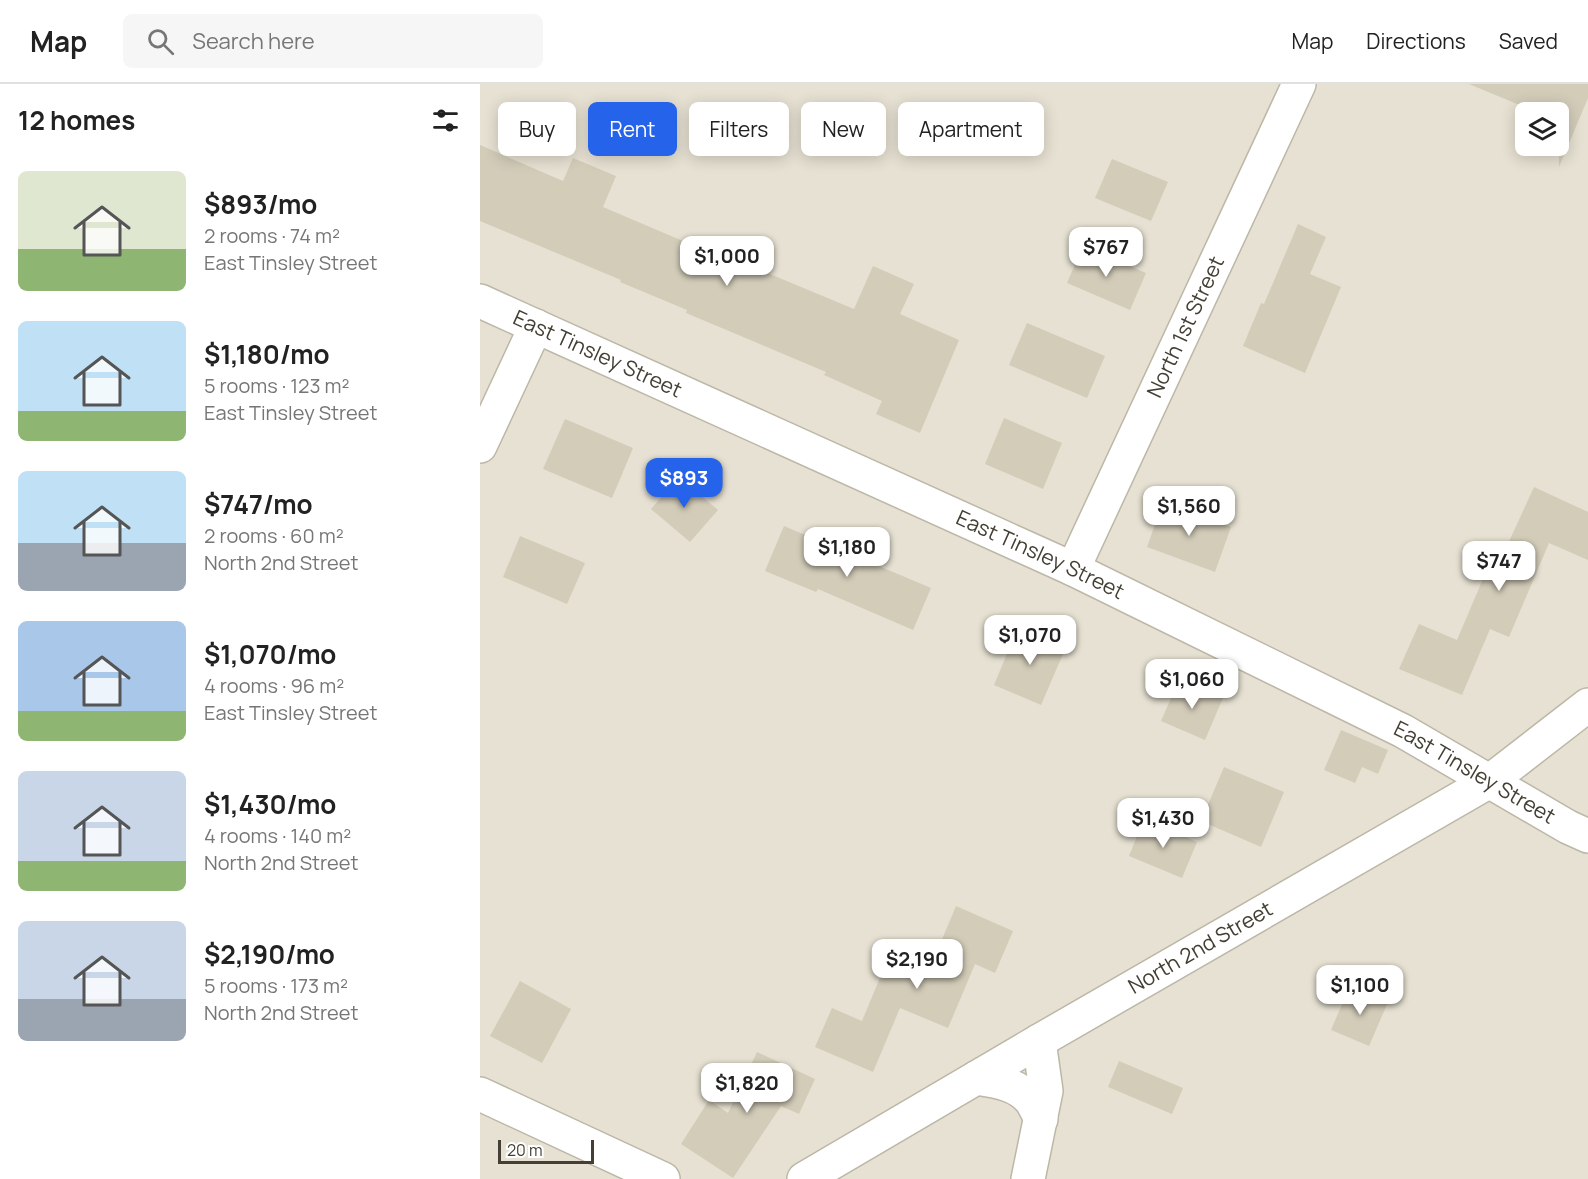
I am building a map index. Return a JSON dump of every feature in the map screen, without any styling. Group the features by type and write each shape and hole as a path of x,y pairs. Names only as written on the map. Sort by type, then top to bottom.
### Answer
{"street":[{"name":"North 1st Street","path":"1073,569 1299,84"},
{"name":"East Tinsley Street","path":"480,301 1073,569 1403,730 1568,827 1588,836"},
{"path":"480,446 536,326"},
{"name":"North 2nd Street","path":"804,1179 1490,781 1588,705"},
{"path":"1028,1179 1046,1091 1039,1041"},
{"path":"976,1078 1010,1085 1032,1102 1041,1119"},
{"path":"480,1094 663,1179"}],"shaded area":[{"path":"480,84 1588,84 1588,1179 480,1179"}],"building":[{"path":"1469,84 1588,84 1588,98 1569,143 1569,102 1515,103"},
{"path":"480,145 498,153 498,156 505,156 563,181 573,158 616,176 603,207 711,253 716,243 761,262 758,269 854,309 873,266 914,284 900,314 959,340 920,433 876,414 882,401 824,375 826,372 686,313 687,310 620,282 621,280 480,221"},
{"path":"1559,156 1564,156 1559,167"},
{"path":"1112,159 1168,182 1151,221 1095,198"},
{"path":"1298,224 1326,237 1310,274 1341,287 1305,373 1243,346 1261,303 1264,304"},
{"path":"1083,246 1146,273 1130,310 1067,283"},
{"path":"1027,323 1105,356 1087,398 1009,365"},
{"path":"1004,418 1062,443 1043,489 985,464"},
{"path":"565,419 633,448 612,498 543,469"},
{"path":"679,477 718,510 690,542 651,509"},
{"path":"1534,487 1588,512 1588,560 1549,543 1509,637 1490,629 1462,695 1399,669 1419,624 1457,640 1488,567 1496,570"},
{"path":"1163,502 1231,527 1215,572 1147,547"},
{"path":"784,526 931,588 913,630 818,589 816,592 765,571"},
{"path":"520,536 585,563 567,604 503,577"},
{"path":"1018,627 1066,647 1041,705 994,685"},
{"path":"1179,680 1223,698 1205,740 1161,721"},
{"path":"1341,730 1388,750 1378,774 1362,767 1355,783 1324,770"},
{"path":"1224,767 1284,792 1261,847 1201,821"},
{"path":"1144,819 1197,842 1182,878 1129,856"},
{"path":"956,906 1013,931 995,973 975,964 948,1028 900,1008 873,1072 815,1047 832,1008 862,1021 889,956 928,973"},
{"path":"520,981 571,1009 542,1063 490,1036"},
{"path":"1350,986 1388,1002 1369,1046 1331,1030"},
{"path":"757,1052 815,1079 799,1114 781,1106 733,1178 681,1144 709,1100 728,1113"},
{"path":"1119,1061 1183,1088 1172,1114 1108,1087"}]}
